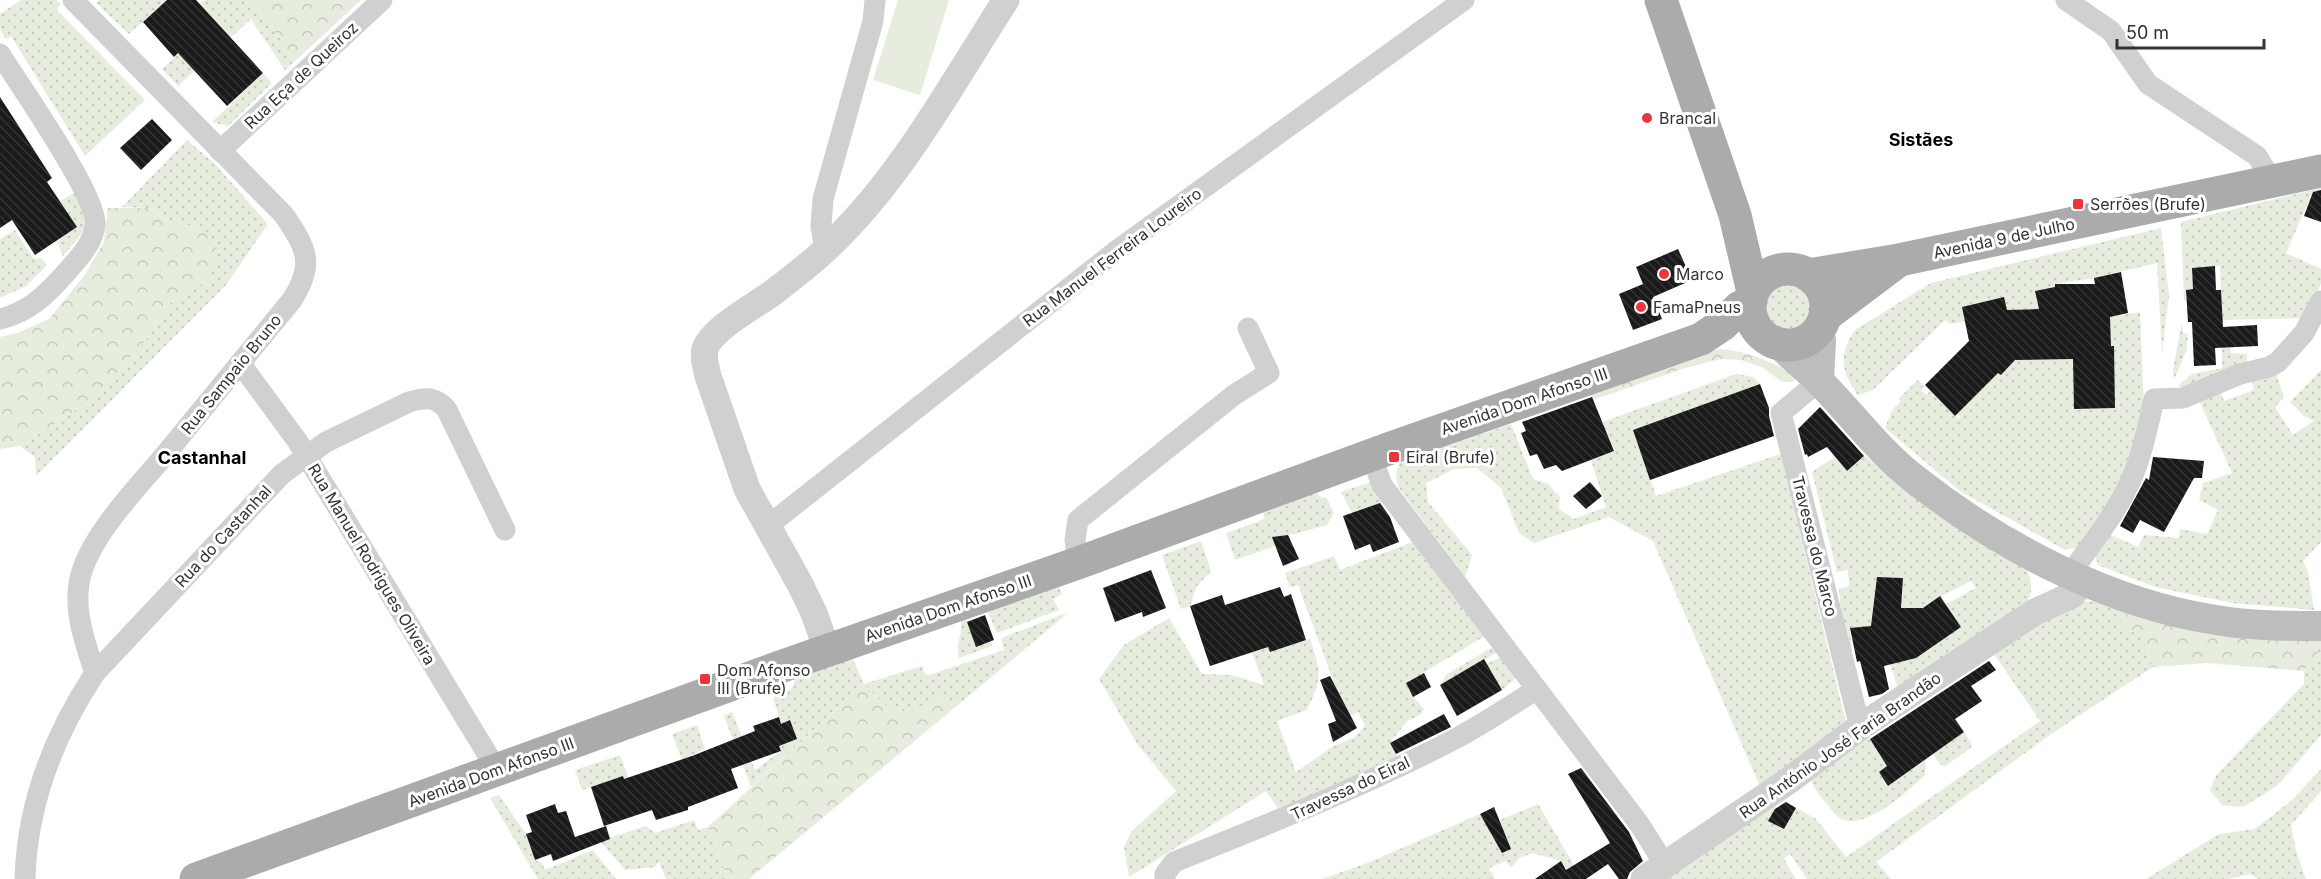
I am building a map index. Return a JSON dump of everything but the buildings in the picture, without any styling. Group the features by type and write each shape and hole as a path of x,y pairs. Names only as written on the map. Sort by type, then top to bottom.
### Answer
{"main road":[{"path":"1661,0 1734,215 1752,297 1753,322 1819,381 1874,443 1916,481 2012,544 2070,574 2138,600 2215,620 2252,625 2321,626"},
{"name":"Avenida 9 de Julho","path":"1801,272 1899,260 2321,171"},
{"path":"1734,215 1767,249 1821,288 1825,297 1821,323 1819,381"},
{"name":"Avenida 9 de Julho","path":"1821,323 1899,260"},
{"path":"1752,297 1766,276 1784,269 1801,272"},
{"name":"Avenida Dom Afonso III","path":"196,879 827,650 1078,563 1371,455 1701,339 1722,325 1752,297"},
{"path":"1771,340 1789,345 1800,342 1821,323"},
{"name":"Avenida Dom Afonso III","path":"1701,339 1771,340"}],"street":[{"name":"Rua Sampaio Bruno","path":"73,0 284,215 296,232 307,261 306,273 301,286 113,516 83,569 78,588 78,610 95,673"},
{"name":"Rua Eça de Queiroz","path":"220,151 382,0"},
{"path":"825,250 821,226 823,199 873,21 875,0"},
{"path":"827,650 814,613 769,525 747,489 708,376 704,361 705,348 723,328 825,250 889,177 947,93 1006,0"},
{"name":"Rua Manuel Ferreira Loureiro","path":"769,525 1116,251 1438,7 1464,0"},
{"path":"2066,0 2111,31 2148,84 2257,156 2265,169 2269,182"},
{"path":"0,54 82,184 96,215 95,227 86,247 45,295 31,307 0,319"},
{"path":"2070,574 2105,525 2131,480 2148,427 2154,399 2183,398 2240,374 2269,367 2278,362 2304,333 2321,301"},
{"path":"1078,563 1074,540 1078,520 1234,395 1269,373 1248,328"},
{"name":"Rua Manuel Rodrigues Oliveira","path":"240,363 307,456 497,770"},
{"name":"Travessa do Marco","path":"1819,381 1781,413 1860,727"},
{"name":"Rua do Castanhal","path":"25,879 30,827 39,789 51,754 65,724 95,673 282,474 326,442 409,402 432,398 441,402 505,530"},
{"path":"1371,455 1382,484 1640,825 1655,872"},
{"name":"Rua António José Faria Brandão","path":"1655,872 1791,779 1860,727 2035,612 2045,595 2070,574"},
{"name":"Travessa do Eiral","path":"1165,879 1165,874 1174,862 1281,820 1402,765 1457,738 1537,689"}],"green space":[{"path":"21,0 56,0 61,4 56,9 145,100 85,156 11,36 5,39 0,28 0,14"},
{"path":"99,0 167,0 129,34 96,3"},
{"path":"204,0 252,0 284,44 293,63 285,70 251,19 178,86 162,69 214,21 199,4"},
{"path":"252,0 361,0 293,63 284,44"},
{"path":"898,0 949,0 920,95 873,80"},
{"path":"263,73 272,83 228,126 212,122"},
{"path":"187,140 215,164 268,224 226,285 36,476 35,457 20,446 96,397 149,336 170,303 208,280 203,226 171,224 150,208 122,207"},
{"path":"2321,188 2321,194 2311,196 2286,253 2321,269 2321,283 2308,318 2222,320 2220,266 2192,268 2193,289 2186,290 2184,301 2181,222"},
{"path":"76,192 84,213 84,227 82,233 63,256 57,241 77,227 60,201"},
{"path":"108,208 150,208 171,224 203,226 218,250 208,281 170,303 149,336 96,397 20,446 0,449 0,337 17,333 49,319 84,276 104,242"},
{"path":"2161,228 2169,295 2162,353 2157,263 2094,278 2055,284 2055,287 2035,292 2039,309 2007,310 2003,297 1963,307 1965,321 1951,324 1945,320 1873,390 1858,395 1848,379 1844,355 1855,330 1931,283"},
{"path":"15,230 34,259 41,258 47,265 26,286 0,298 0,239"},
{"path":"1781,279 1791,279 1804,286 1811,299 1811,309 1804,322 1791,329 1781,329 1772,325 1765,318 1761,309 1761,299 1765,290 1772,283"},
{"path":"2140,312 2144,409 2120,484 2078,547 2065,550 1960,491 1885,428 1892,410 1901,401 1899,398 1918,380 1924,386 1921,390 1926,395 1931,390 1959,419 1957,414 1998,373 2001,375 2015,360 2073,359 2074,409 2115,408 2114,346 2111,346 2110,317"},
{"path":"2182,322 2183,333 2188,334 2187,349 2174,380 2173,369"},
{"path":"2222,346 2230,347 2231,353 2247,354 2247,368 2189,390 2178,386 2192,374 2222,368"},
{"path":"1719,349 1760,358 1798,377 1792,382 1782,382 1762,367 1741,360 1720,359 1682,369 1593,400 1590,392 1688,357"},
{"path":"2321,370 2321,542 2303,561 2308,572 2314,610 2233,603 2155,587 2098,565 2095,554 2106,533 2138,547 2144,535 2179,538 2180,529 2207,534 2218,510 2199,500 2203,483 2232,473 2198,398 2219,388 2224,401 2254,390 2250,377 2276,373 2284,397 2275,407 2293,435 2314,421 2304,416 2290,402"},
{"path":"1736,374 1753,377 1760,384 1633,431 1656,496 1781,454 1847,727 1760,786 1653,541 1609,517 1534,543 1519,533 1501,488 1477,468 1454,469 1426,483 1428,502 1472,555 1465,577 1398,487 1396,474 1399,463 1511,424 1533,479 1548,484 1560,497 1559,509 1574,519 1606,507 1591,460 1615,451 1602,422"},
{"path":"1865,456 1906,489 2026,569 2031,583 2026,605 1899,692 1887,653 1912,659 1961,627 1946,604 1976,588 1971,581 1941,596 1916,613 1901,608 1903,578 1878,577 1876,606 1871,629 1850,629 1853,662 1844,638 1839,589 1849,586 1848,570 1837,572 1812,472 1835,457 1847,471"},
{"path":"1371,482 1385,502 1352,513 1341,492"},
{"path":"1315,491 1322,498 1326,497 1334,513 1327,525 1273,537 1275,546 1235,560 1226,533 1265,519 1262,509"},
{"path":"1201,541 1211,571 1197,586 1190,606 1181,609 1162,555"},
{"path":"1415,541 1485,636 1406,683 1413,697 1424,709 1420,715 1407,721 1390,743 1398,758 1279,810 1266,791 1129,877 1124,847 1132,831 1176,791 1138,745 1099,679 1124,645 1169,618 1202,674 1232,675 1264,685 1249,644 1265,639 1270,652 1310,639 1319,675 1316,690 1307,710 1277,721 1296,772 1334,746 1355,737 1365,726 1358,712 1351,716 1335,685 1298,585 1290,587 1285,573 1334,556 1340,570"},
{"path":"1057,582 1062,594 1053,599 1059,610 997,633 986,608"},
{"path":"2099,601 2128,610 2120,623 2142,638 2153,667 2051,734 1876,862 1891,879 1807,879 1790,854 1784,859 1796,879 1661,879 1780,799 1769,821 1784,829 1796,808 1816,819 1846,857 2040,721 1992,651 2076,602"},
{"path":"2128,610 2316,640 2318,656 2304,671 2207,663 2153,667 2142,638 2119,623"},
{"path":"1069,612 959,704 939,697 914,710 886,706 864,684 922,666 926,676 1004,650 1001,638"},
{"path":"965,616 976,646 991,641 992,646 959,658 960,617"},
{"path":"2321,639 2321,735 2278,785 2243,807 2222,805 2210,790 2217,774 2304,684 2304,671 2318,656 2316,640"},
{"path":"1493,647 1498,652 1440,685 1447,674"},
{"path":"852,657 864,684 751,787 724,716 732,712 755,770 781,751 779,746 797,739 790,720 781,724 773,697 791,690 796,678"},
{"path":"1501,657 1517,677 1502,690 1487,664"},
{"path":"864,684 886,706 914,710 939,697 959,704 749,879 728,879 708,827"},
{"path":"697,725 705,749 692,755 708,800 699,803 672,734"},
{"path":"1964,732 1972,744 1971,748 1945,766 1940,764 1933,754"},
{"path":"1868,736 1879,753 1915,746 1879,772 1888,786 1926,760 1925,775 1901,796 1871,816 1861,820 1844,820 1834,813 1821,797 1810,776"},
{"path":"620,755 634,793 629,795 623,776 582,790 575,770"},
{"path":"2321,769 2321,791 2291,825 2296,851 2306,879 2258,879 2251,874 2228,879 2146,879 2219,834 2255,829 2292,800"},
{"path":"499,795 526,834 535,860 542,863 545,870 593,850 616,879 538,879 490,798"},
{"path":"1538,804 1582,879 1573,879 1561,861 1533,853 1519,858 1511,868 1506,861 1489,868 1495,879 1322,879 1370,862 1480,814 1492,834 1503,828 1500,820"},
{"path":"694,820 698,830 708,827 728,879 666,879 659,862 655,867 625,870 597,837 609,838 646,826 655,833"}],"place":[{"name":"Brancal","path":"1647,118"},
{"name":"Serrões (Brufe)","path":"2078,204"},
{"name":"Marco","path":"1664,274"},
{"name":"FamaPneus","path":"1641,307"},
{"name":"Eiral (Brufe)","path":"1394,457"},
{"name":"Dom Afonso III (Brufe)","path":"705,679"}],"district":[{"name":"Sistães","path":"1921,140"},
{"name":"Castanhal","path":"202,458"}]}
